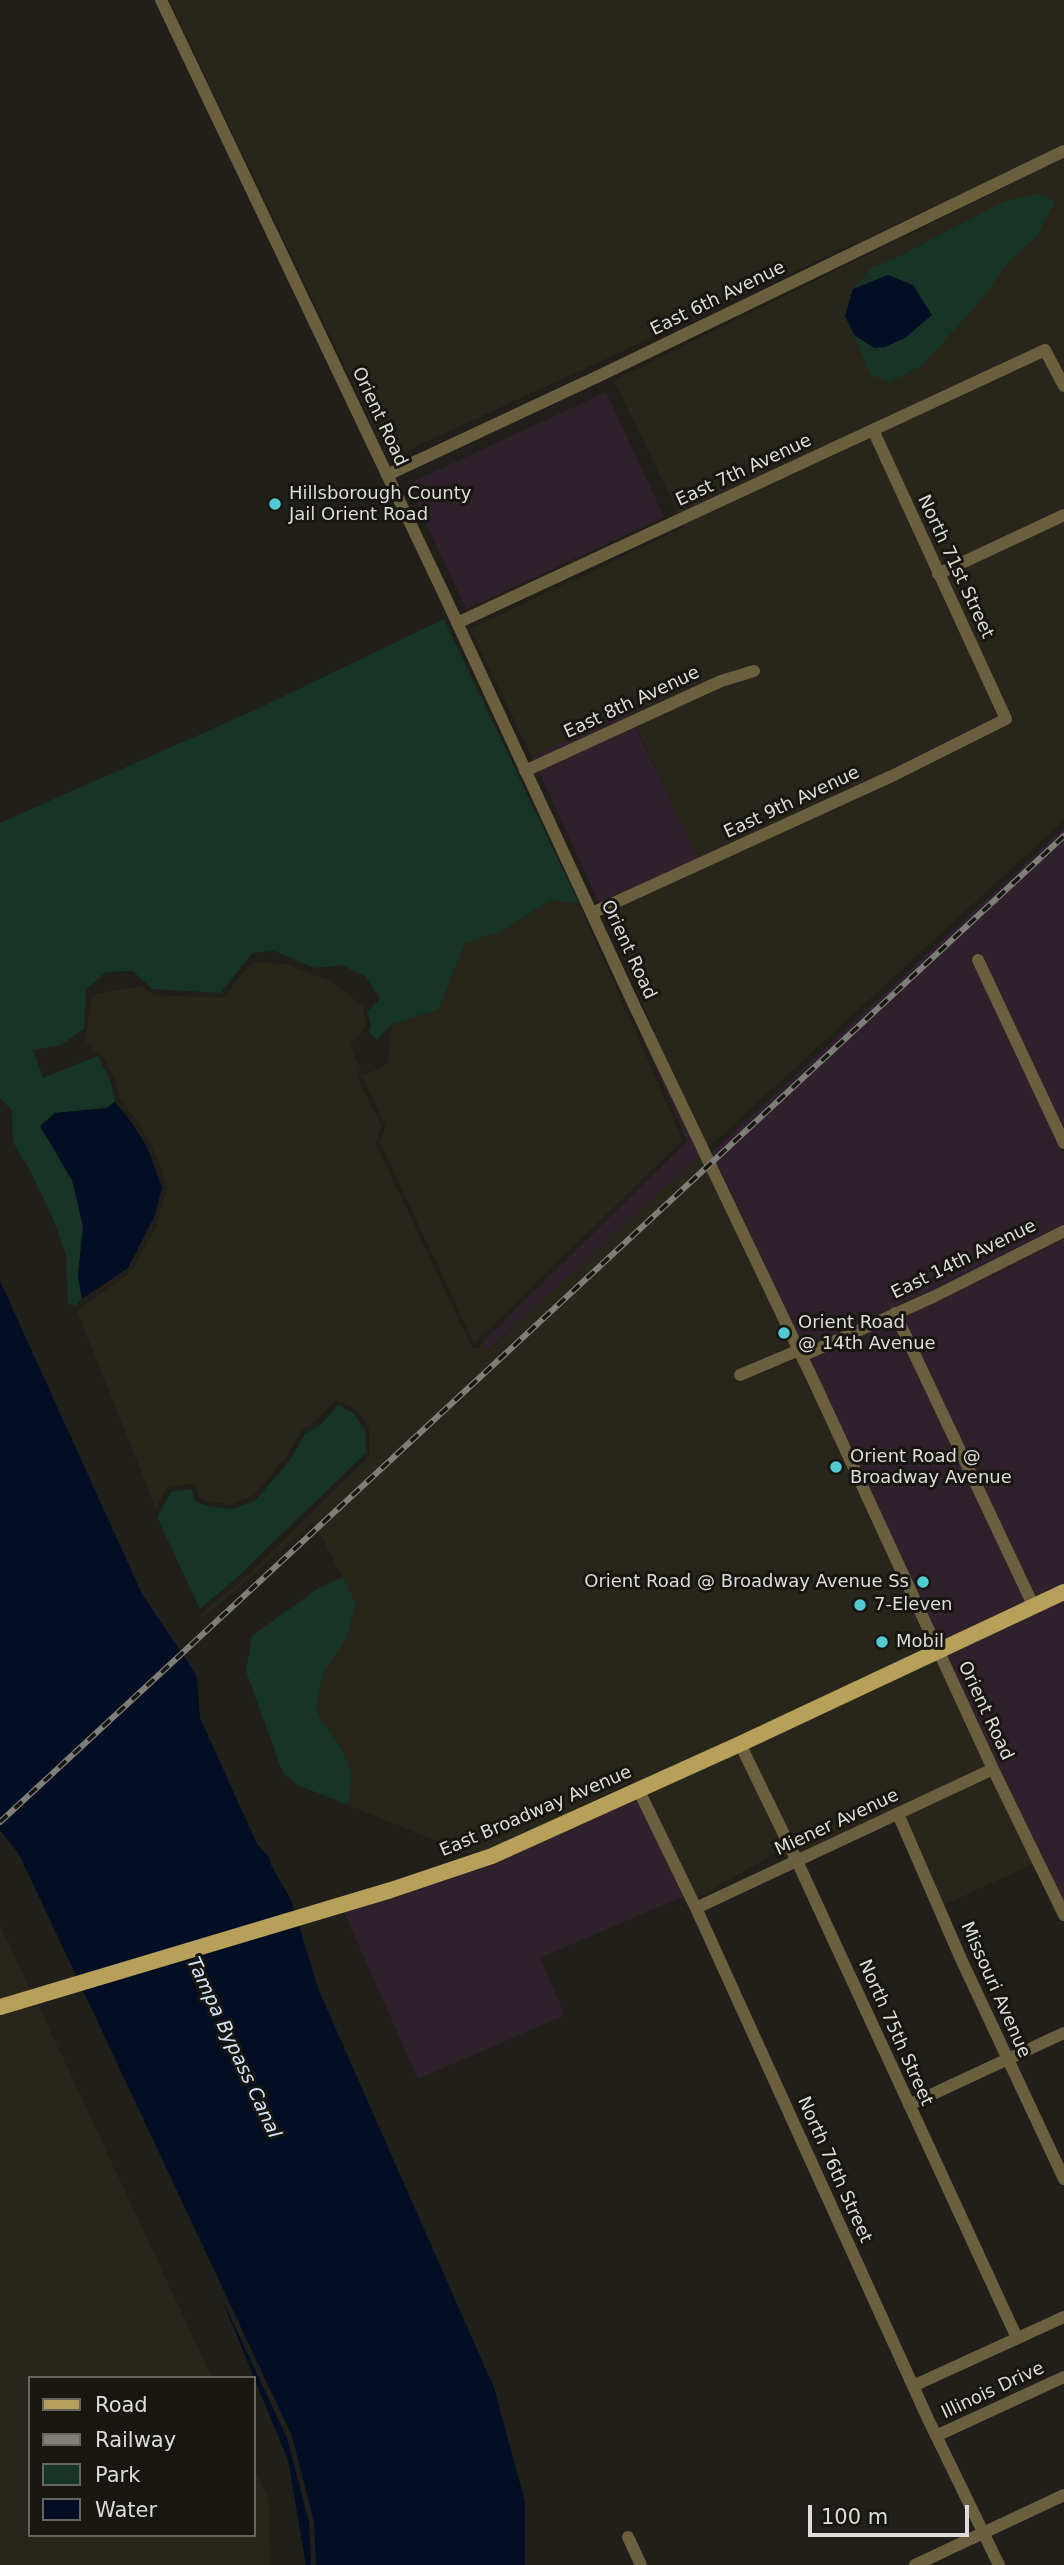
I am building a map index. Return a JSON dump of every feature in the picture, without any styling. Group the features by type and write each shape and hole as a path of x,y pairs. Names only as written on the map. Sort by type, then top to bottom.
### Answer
{"main road":[{"name":"East Broadway Avenue","path":"0,2007 492,1856 740,1744 1064,1592"}],"street":[{"name":"Orient Road","path":"161,0 1064,1915"},
{"name":"East 6th Avenue","path":"387,475 603,374 1064,151"},
{"name":"East 7th Avenue","path":"457,623 1045,350 1064,386"},
{"name":"North 71st Street","path":"873,430 1006,719"},
{"path":"938,575 1064,515"},
{"name":"East 8th Avenue","path":"525,771 721,681 754,671"},
{"name":"East 9th Avenue","path":"592,913 894,775 1006,719"},
{"path":"978,960 1064,1143"},
{"name":"East 14th Avenue","path":"740,1376 895,1314 1064,1231"},
{"path":"895,1314 1034,1607"},
{"name":"North 75th Street","path":"740,1744 797,1861 1017,2338"},
{"name":"Miener Avenue","path":"696,1908 993,1769"},
{"name":"North 76th Street","path":"639,1789 696,1908 936,2437 999,2565"},
{"name":"Missouri Avenue","path":"898,1814 1007,2059 1064,2179"},
{"path":"909,2105 1064,2033"},
{"path":"913,2386 1063,2320"},
{"name":"Illinois Drive","path":"936,2437 1064,2377"},
{"path":"915,2565 1064,2495"},
{"path":"628,2537 641,2565"}],"shaded area":[{"path":"169,0 1064,0 1064,147 389,459"},
{"path":"1064,158 1064,820 705,1151 600,905 699,859 629,711 532,757 470,629 685,527 614,380"},
{"path":"606,392 664,517 466,609 408,484"},
{"path":"628,711 699,859 600,905 532,757"},
{"path":"1064,828 1064,1130 980,952 970,957 1064,1156 1064,1224 932,1290 804,1348 712,1152"},
{"path":"552,900 579,904 683,1140 474,1343 380,1142 386,1126 362,1076 388,1064 392,1024 438,1010 465,943 500,932"},
{"path":"255,962 285,964 328,980 365,1007 365,1029 350,1045 361,1071 358,1078 381,1126 376,1144 472,1348 478,1348 483,1342 488,1351 701,1154 791,1346 733,1372 737,1383 797,1358 930,1648 636,1783 634,1780 516,1839 473,1856 348,1805 352,1774 342,1749 316,1709 323,1674 346,1639 356,1605 314,1522 202,1619 200,1614 238,1584 369,1457 369,1427 356,1409 336,1400 317,1420 302,1430 286,1457 254,1495 232,1504 210,1502 199,1497 196,1487 191,1484 168,1487 156,1508 77,1311 131,1272 156,1227 167,1189 151,1144 119,1098 115,1080 102,1054 86,1042 91,995 142,986 153,995 223,998 243,972"},
{"path":"632,1013 701,1154 487,1351 483,1342 687,1141"},
{"path":"1064,1238 1064,1586 1036,1599 902,1317"},
{"path":"892,1321 1026,1604 941,1644 809,1359"},
{"path":"1064,1600 1064,1902 946,1655"},
{"path":"936,1660 985,1766 800,1853 747,1747"},
{"path":"737,1752 790,1858 786,1859 781,1850 698,1898 646,1792"},
{"path":"991,1777 1033,1864 944,1905 905,1817"},
{"path":"636,1797 684,1896 540,1958 565,2015 418,2079 343,1910"},
{"path":"0,1925 31,1991 0,2000"},
{"path":"37,2002 211,2376 28,2376 28,2537 256,2537 256,2471 269,2500 271,2565 0,2565 0,2014"}],"green space":[{"path":"1038,194 1055,201 1037,236 1009,261 978,304 921,366 890,382 871,375 845,316 853,289 871,268 896,258 1005,201"},
{"path":"444,619 579,904 551,900 500,932 465,943 438,1010 392,1024 377,1040 369,1032 371,1024 367,1012 380,999 366,977 342,965 315,968 274,951 252,953 221,993 152,989 133,971 106,972 86,989 84,1029 61,1045 33,1050 43,1078 98,1056 111,1082 115,1102 106,1108 55,1113 40,1126 72,1180 83,1226 78,1276 82,1299 75,1306 68,1303 66,1255 32,1174 13,1142 12,1110 0,1099 0,823 255,710"},
{"path":"338,1405 353,1413 365,1430 366,1453 234,1580 200,1609 157,1517 171,1492 192,1489 194,1501 210,1507 233,1509 256,1500 290,1460 305,1434 321,1425"},
{"path":"343,1577 356,1605 346,1639 323,1674 316,1709 342,1749 352,1774 348,1805 298,1785 283,1773 246,1671 252,1636 317,1589"}],"water":[{"path":"888,275 913,285 932,315 905,338 885,347 874,348 854,335 845,316 853,289"},
{"path":"115,1102 147,1147 162,1187 155,1215 128,1268 82,1299 78,1276 83,1226 72,1180 40,1126 55,1113 106,1108"},
{"name":"Tampa Bypass Canal","path":"0,1281 142,1594 197,1678 200,1718 257,1844 269,1857 291,1900 319,1991 494,2388 525,2502 525,2565 316,2565 314,2522 292,2436 19,1854 0,1830"},
{"path":"221,2297 287,2438 309,2522 311,2565 306,2565 288,2460 256,2382 256,2376 253,2376"}],"railway":[{"path":"0,1822 1064,836"}],"place":[{"name":"Hillsborough County Jail Orient Road","path":"275,504"},
{"name":"Orient Road @ 14th Avenue","path":"784,1333"},
{"name":"Orient Road @ Broadway Avenue","path":"836,1467"},
{"name":"Orient Road @ Broadway Avenue Ss","path":"923,1582"},
{"name":"7-Eleven","path":"860,1605"},
{"name":"Mobil","path":"882,1642"}]}
